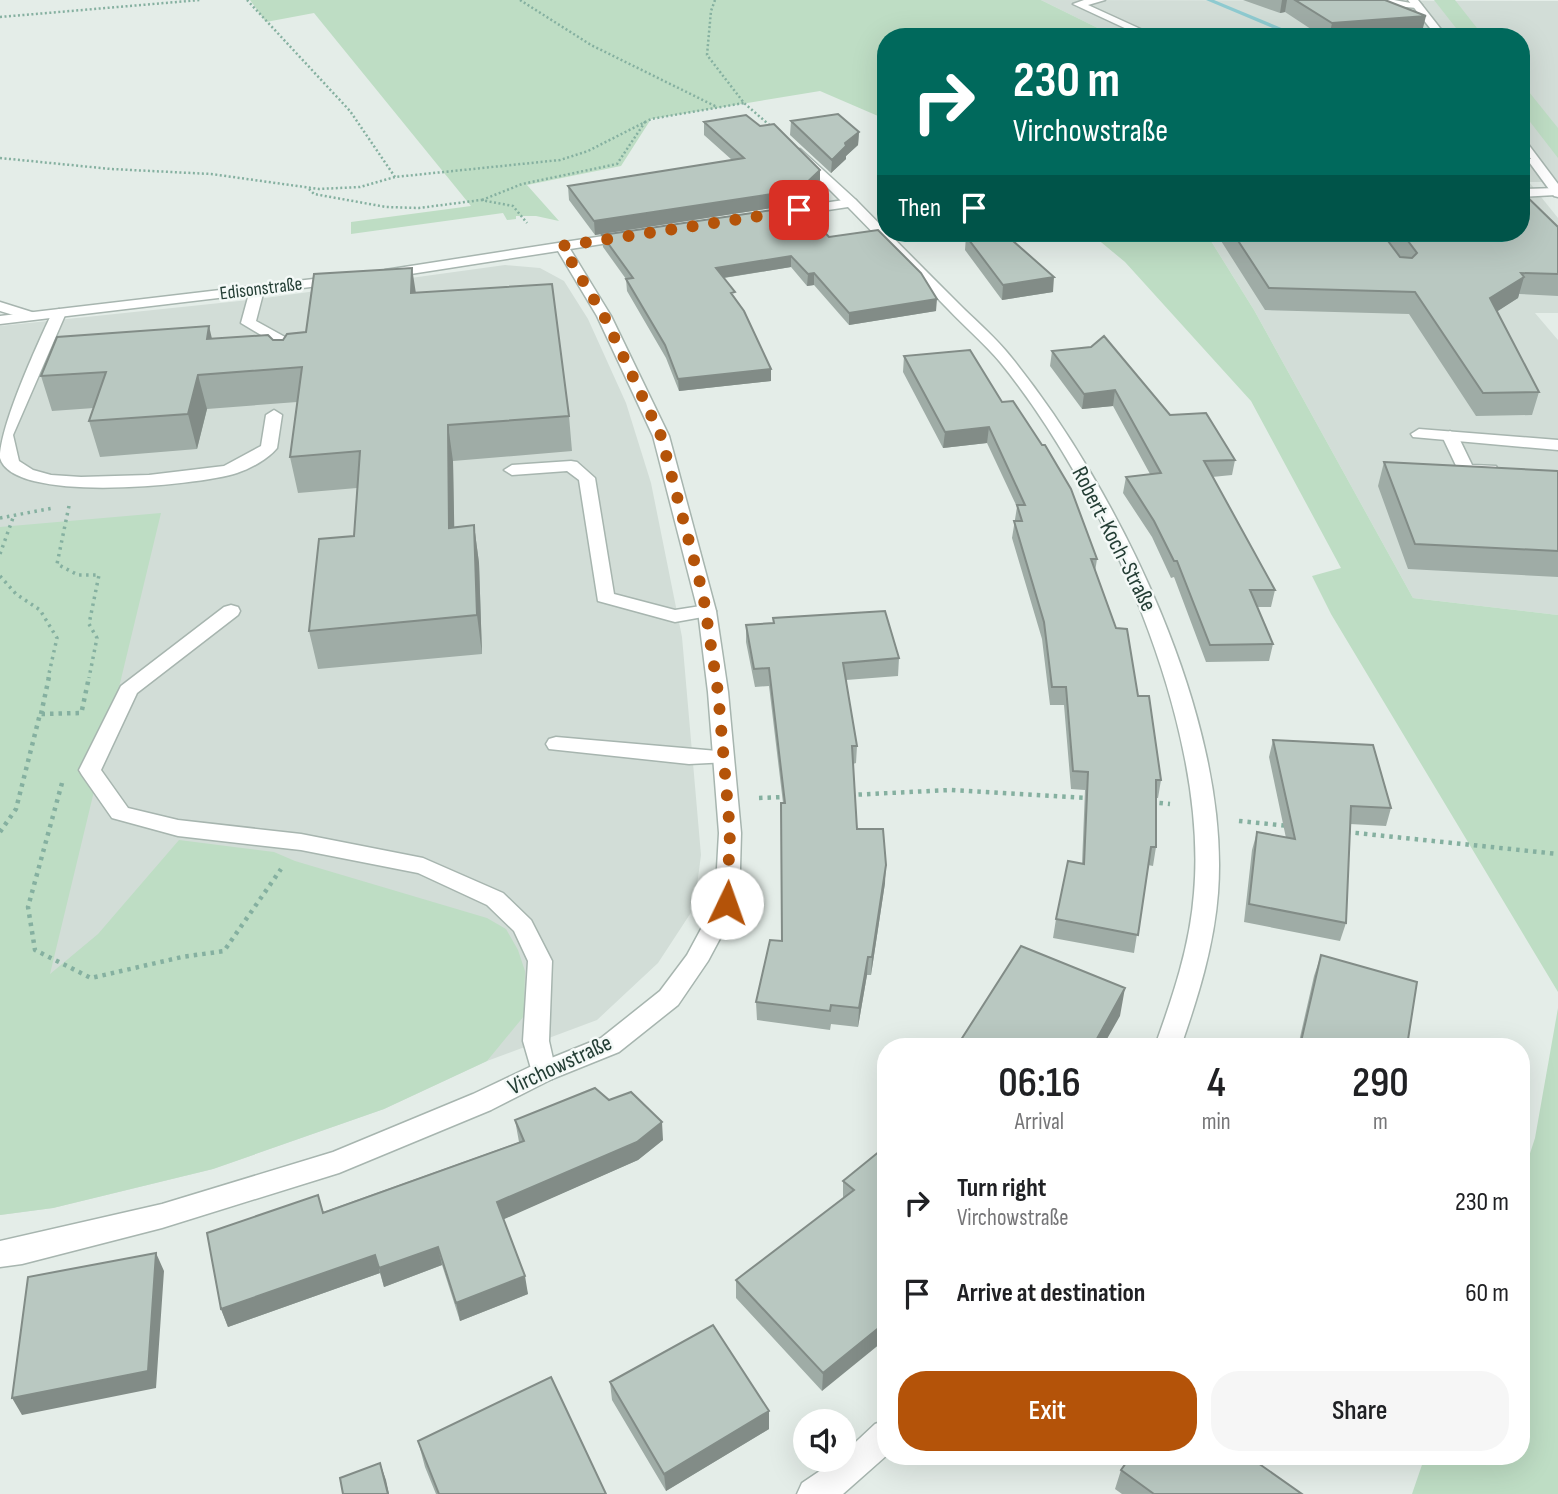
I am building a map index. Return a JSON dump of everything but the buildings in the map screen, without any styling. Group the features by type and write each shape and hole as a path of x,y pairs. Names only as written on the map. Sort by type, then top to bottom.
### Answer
{"street":[{"path":"1100,0 1078,4 1133,28"},
{"path":"1362,0 1415,3 1435,28"},
{"name":"Robert-Koch-Straße","path":"780,134 877,229"},
{"path":"1530,155 1557,192"},
{"path":"1530,193 1557,192"},
{"path":"755,217 851,202"},
{"path":"562,246 645,233"},
{"name":"Robert-Koch-Straße","path":"890,242 1004,358 1061,435 1104,513 1159,628 1189,732 1206,817 1206,893 1192,976 1171,1038"},
{"name":"Edisonstraße","path":"0,320 367,276 562,246"},
{"name":"Virchowstraße","path":"0,1254 22,1251 162,1216 339,1162 482,1102 543,1072 611,1045 669,998 696,961 727,903 730,832 718,692 707,611 661,436 604,316 562,246"},
{"path":"257,290 248,323 289,345 285,368"},
{"path":"0,306 30,316"},
{"path":"59,313 5,435 6,453 21,472 41,479 72,483 155,480 229,470 269,448 274,415"},
{"path":"1419,434 1558,445"},
{"path":"1450,436 1466,470 1504,471"},
{"path":"512,470 571,466 587,478 605,597 674,616 707,611"},
{"path":"231,611 128,690 90,769 120,813 178,828 301,842 423,866 495,899 523,926 540,961 536,1041 543,1072"},
{"path":"556,744 689,757 722,757"},
{"path":"813,1494 839,1478 877,1443"}],"path":[{"path":"0,17 200,0"},
{"path":"247,0 378,146 396,177"},
{"path":"520,0 646,74 718,107"},
{"path":"715,0 710,11 706,55 744,103 780,134"},
{"path":"0,158 111,169 211,174 309,188 360,187 396,177 560,160 588,151 646,120 744,103"},
{"path":"309,188 314,194 386,207 419,208 481,200 522,184 617,164 646,120"},
{"path":"481,200 513,206 527,223"},
{"path":"0,554 14,514"},
{"path":"0,576 16,594 40,610 57,638 43,712 40,714 16,809 0,832"},
{"path":"40,714 81,713"},
{"path":"842,795 950,790 1097,799"},
{"path":"727,799 788,797"},
{"path":"1138,801 1155,803"},
{"path":"1228,820 1297,827"},
{"path":"1338,831 1558,854"}],"shaded area":[{"path":"1041,0 1558,1 1558,182 1530,182 1530,28 1098,28"},
{"path":"1530,183 1558,218 1558,313 1535,313 1558,340 1558,615 1413,598 1254,310 1212,242 1530,242"},
{"path":"505,265 540,268 564,281 588,319 626,403 651,483 682,637 701,855 694,908 658,963 597,1020 487,1061 384,1109 213,1169 53,1208 0,1215 0,326 258,299"}],"green space":[{"path":"250,0 1041,0 1098,28 877,28 877,116 820,91 651,119 621,166 527,185 559,221 536,216 516,216 516,219 507,220 503,213 351,234 351,222 471,206 314,13 266,22"},
{"path":"1434,0 1455,0 1477,28 1456,28"},
{"path":"1530,93 1558,128 1558,158 1530,122"},
{"path":"1101,242 1212,242 1254,310 1413,598 1558,615 1558,992 1331,614 1312,576 1341,568 1251,401 1125,262"},
{"path":"161,513 50,974 98,934 179,840 274,852 295,861 487,918 506,929 518,950 525,971 524,1016 487,1061 384,1109 213,1169 53,1208 0,1215 0,527"},
{"path":"1558,1008 1558,1494 1412,1494 1422,1465 1530,1465 1530,1153"}],"waterway":[{"path":"1209,0 1278,28"}],"route":[{"path":"727,903 730,832 718,692 703,594 661,436 604,316 562,246 799,210"}]}
